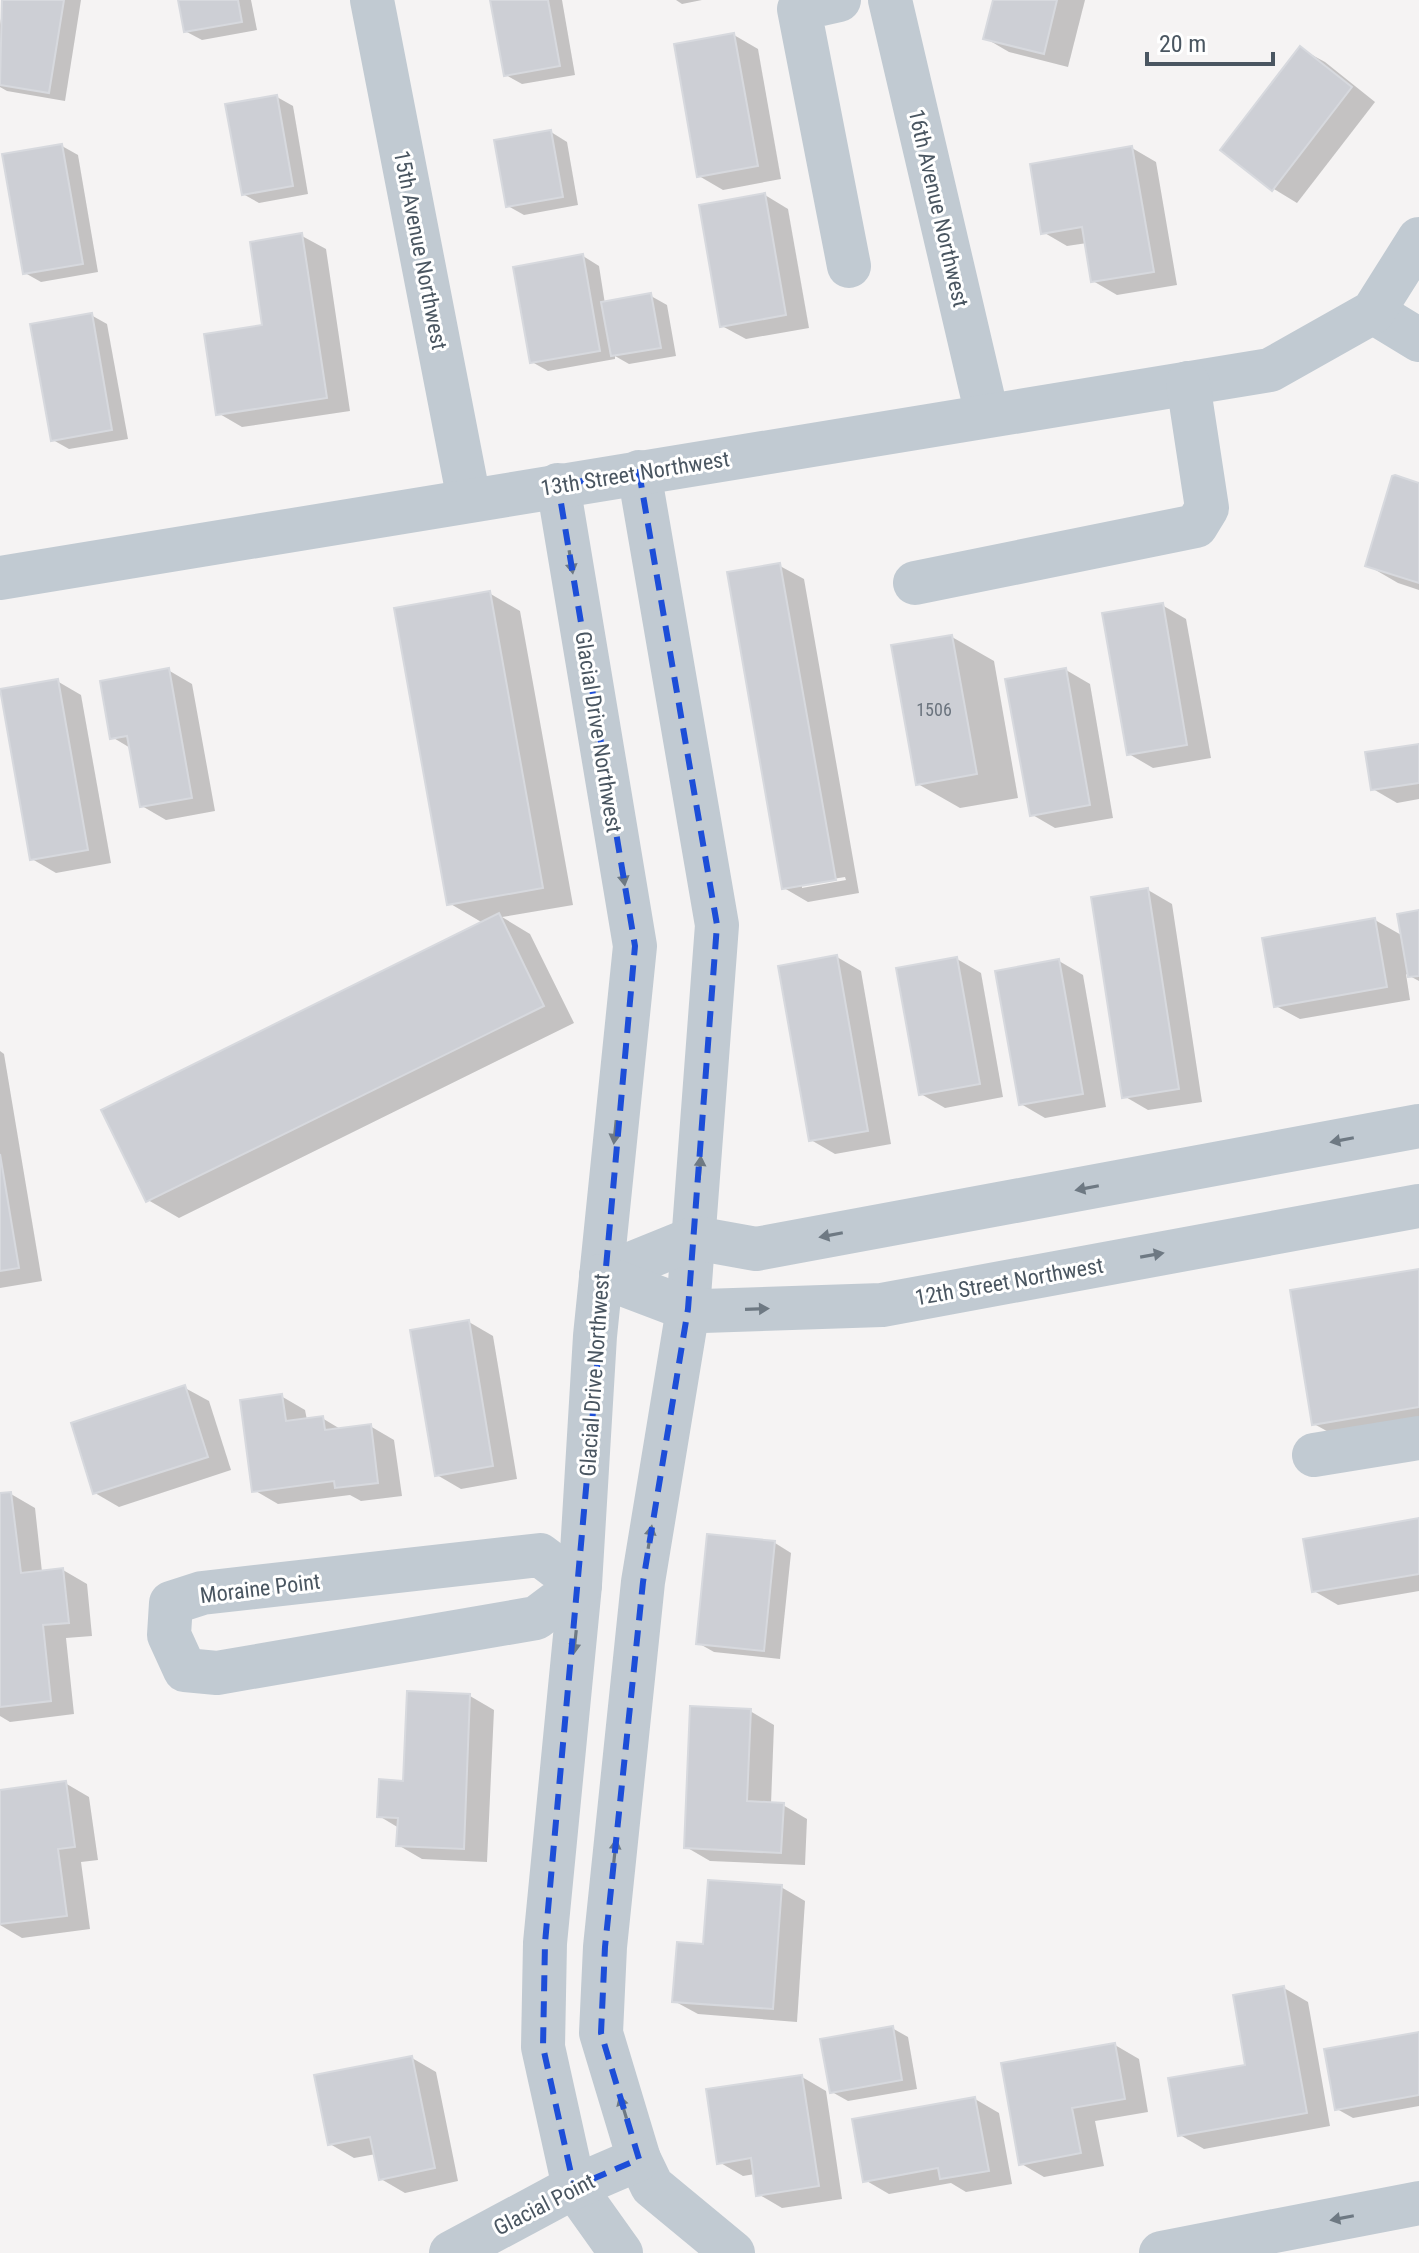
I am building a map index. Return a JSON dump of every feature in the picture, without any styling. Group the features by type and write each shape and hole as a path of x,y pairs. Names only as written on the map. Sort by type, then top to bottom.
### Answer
{"street":[{"name":"15th Avenue Northwest","path":"372,0 469,500"},
{"name":"16th Avenue Northwest","path":"890,0 987,415"},
{"path":"813,3 849,266"},
{"path":"1419,239 1373,312 1419,340"},
{"name":"13th Street Northwest","path":"0,578 1270,370 1373,312"},
{"path":"915,583 1196,526 1207,508 1188,383"},
{"path":"639,472 717,925 688,1309 643,1582 605,1947 601,2033 639,2159 652,2186 733,2253"},
{"name":"Glacial Drive Northwest","path":"558,485 635,946 601,1276 580,1585 545,1943 543,2047 574,2187 616,2251"},
{"path":"601,1276 695,1238 756,1249 1419,1126"},
{"name":"12th Street Northwest","path":"601,1276 688,1309 703,1311 882,1305 1419,1206"},
{"path":"1314,1455 1419,1438"},
{"name":"Moraine Point","path":"540,1555 580,1585 536,1618 217,1673 185,1670 169,1635 171,1603 202,1593 540,1555"},
{"path":"580,1585 643,1582"},
{"name":"Glacial Point","path":"451,2253 574,2187 639,2159"},
{"path":"1161,2253 1419,2203"},
{"path":"616,2251 678,2209"}],"highlighted area":[{"path":"639,472 717,925 688,1309 643,1582 605,1947 601,2033 639,2159 574,2187 543,2047 545,1943 635,946 558,485"}],"building":[{"path":"2,0 64,0 49,93 0,85"},
{"path":"178,0 238,0 242,22 184,32"},
{"path":"490,0 548,0 560,66 504,76"},
{"path":"993,0 1057,0 1044,54 983,39"},
{"path":"734,33 758,166 697,177 674,44"},
{"path":"1300,46 1352,87 1272,191 1220,150"},
{"path":"277,95 293,186 242,195 225,104"},
{"path":"551,130 563,197 506,207 494,140"},
{"path":"62,144 83,264 23,274 2,154"},
{"path":"1132,146 1154,272 1091,282 1082,227 1041,234 1030,164"},
{"path":"765,193 786,315 720,327 699,205"},
{"path":"302,233 327,398 216,415 204,334 262,325 250,242"},
{"path":"583,254 600,351 530,363 513,267"},
{"path":"651,293 661,348 611,356 601,302"},
{"path":"92,313 112,430 51,441 30,324"},
{"path":"1392,476 1419,483 1419,583 1365,566"},
{"path":"780,563 836,880 782,889 727,572"},
{"path":"490,591 543,888 447,905 394,608"},
{"path":"1163,603 1187,745 1127,755 1102,613"},
{"path":"952,635 977,774 916,785 891,645"},
{"path":"169,668 192,798 140,807 127,736 110,739 100,681"},
{"path":"1066,668 1090,805 1030,816 1005,679"},
{"path":"58,679 88,850 30,860 0,689"},
{"path":"1419,744 1419,783 1371,790 1365,752"},
{"path":"1148,888 1179,1089 1122,1098 1091,897"},
{"path":"1419,910 1419,976 1408,977 1397,914"},
{"path":"499,913 544,1006 146,1202 101,1110"},
{"path":"1375,918 1387,987 1274,1007 1262,938"},
{"path":"837,955 868,1131 809,1141 778,966"},
{"path":"957,957 980,1084 919,1095 896,968"},
{"path":"1059,959 1083,1094 1019,1105 995,971"},
{"path":"0,1154 19,1268 0,1271"},
{"path":"1419,1269 1419,1407 1312,1425 1290,1290"},
{"path":"469,1320 493,1466 435,1476 410,1330"},
{"path":"185,1385 208,1457 93,1494 71,1423"},
{"path":"282,1394 286,1421 323,1416 325,1430 371,1424 378,1483 335,1488 334,1481 252,1492 240,1400"},
{"path":"11,1492 21,1573 63,1568 69,1623 43,1625 51,1701 0,1707 0,1493"},
{"path":"1419,1518 1419,1574 1312,1592 1303,1539"},
{"path":"707,1534 775,1541 764,1651 696,1644"},
{"path":"407,1691 470,1694 464,1849 396,1846 398,1818 377,1817 379,1779 403,1781"},
{"path":"690,1706 751,1709 747,1801 784,1803 781,1853 684,1848"},
{"path":"66,1781 75,1847 58,1849 67,1916 0,1924 0,1790"},
{"path":"708,1880 782,1885 773,2009 672,2002 677,1942 703,1944"},
{"path":"1284,1986 1307,2113 1178,2136 1168,2078 1245,2065 1233,1995"},
{"path":"893,2026 902,2080 830,2093 820,2039"},
{"path":"1419,2032 1419,2095 1335,2110 1324,2049"},
{"path":"1115,2043 1125,2099 1072,2108 1081,2153 1019,2165 1001,2063"},
{"path":"412,2056 435,2168 379,2180 370,2137 328,2145 314,2075"},
{"path":"802,2075 819,2186 756,2196 751,2158 717,2164 706,2089"},
{"path":"975,2097 989,2171 940,2179 938,2168 863,2182 852,2119"}]}
